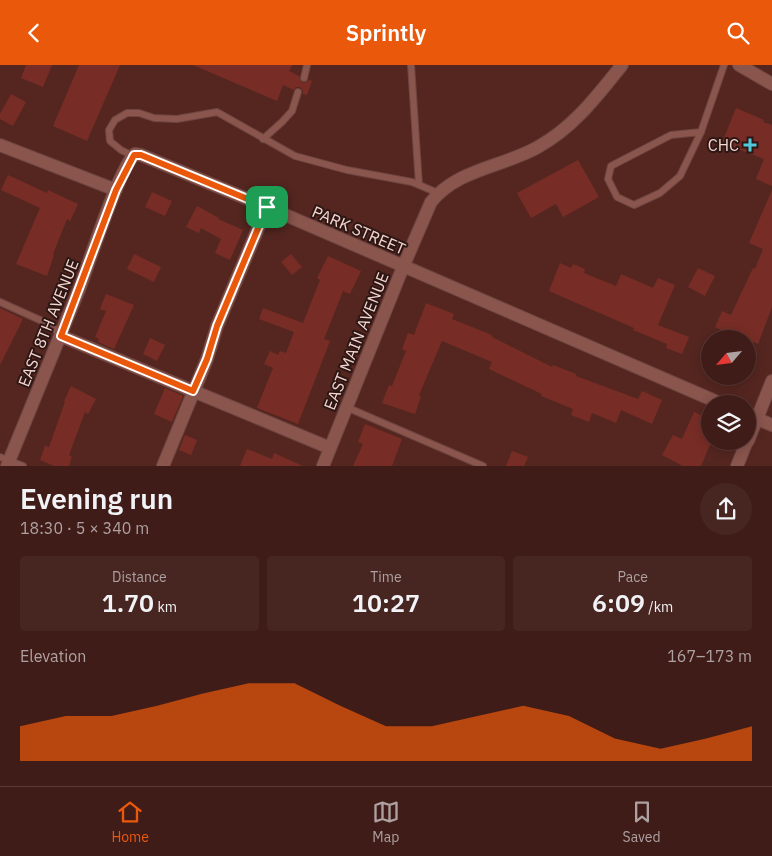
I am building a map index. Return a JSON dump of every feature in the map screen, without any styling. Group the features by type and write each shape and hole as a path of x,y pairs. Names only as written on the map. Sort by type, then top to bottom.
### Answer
{"street":[{"name":"EAST MAIN AVENUE","path":"323,466 431,202 438,193 455,181 526,154 554,137 570,125 589,106 622,65"},
{"path":"739,65 772,84"},
{"path":"0,145 116,190 133,156"},
{"name":"PARK STREET","path":"133,156 135,154 141,155 267,207 701,395"},
{"name":"EAST 8TH AVENUE","path":"5,461 61,336 116,190"},
{"path":"163,466 207,359 217,326 267,207"},
{"path":"61,336 330,448"},
{"path":"756,410 772,381"},
{"path":"756,419 772,425"},
{"path":"737,466 743,450"}],"lane":[{"path":"304,78 307,65"},
{"path":"411,65 418,185"},
{"path":"701,131 671,135 611,166 608,179 617,197 634,205 660,193 680,176 701,131 724,65"},
{"path":"263,139 292,111 298,92"},
{"path":"133,156 121,150 110,141 109,130 115,121 127,113 139,113 154,118 177,119 202,113 217,112 295,156 347,170 412,182 438,193"},
{"path":"0,303 51,325 61,336"},
{"path":"346,407 483,466"},
{"path":"5,461 23,466"}],"building":[{"path":"26,65 52,65 43,87 21,78"},
{"path":"79,65 120,65 87,141 53,126"},
{"path":"193,65 292,65 289,71 299,76 301,82 312,81 307,95 303,94 303,90 300,87 296,87 294,90 283,85 277,101"},
{"path":"11,94 26,102 13,126 0,119 0,114"},
{"name":"CHC","path":"736,108 772,125 772,186 756,179 764,159 722,143"},
{"path":"578,160 599,197 563,217 556,204 531,218 517,193"},
{"path":"8,175 47,193 48,190 78,204 70,221 67,219 53,254 47,276 16,264 40,208 1,190"},
{"path":"772,190 772,307 758,344 756,343 756,330 721,330 715,327 722,311 731,315 753,268 755,269 763,249 749,243"},
{"path":"152,192 172,201 165,216 145,207"},
{"path":"197,206 218,219 243,230 230,260 215,253 221,239 201,228 199,233 186,227"},
{"path":"134,254 161,267 154,282 127,269"},
{"path":"291,254 302,267 292,275 281,262"},
{"path":"328,256 361,271 350,294 343,291 324,339 330,341 298,424 257,408 273,368 264,364 270,351 278,355 280,351 286,353 294,332 259,319 263,308 303,323 320,280 317,278"},
{"path":"560,263 571,268 573,264 585,269 584,273 616,286 621,274 653,288 658,278 675,285 658,325 689,337 682,354 666,348 667,344 633,330 634,328 549,291"},
{"path":"698,268 715,276 705,296 688,287"},
{"path":"106,294 134,305 114,349 98,342 99,339 95,337 106,311 100,309"},
{"path":"426,303 454,314 452,319 492,335 492,337 552,367 553,365 576,374 576,376 638,399 642,391 662,400 652,424 621,410 616,423 592,413 589,422 571,415 573,409 541,396 542,394 489,369 492,362 442,341 419,395 421,396 415,414 382,403 389,385 392,386 406,351 402,349 408,333 414,335"},
{"path":"0,308 23,319 0,365"},
{"path":"150,338 165,345 157,361 143,354"},
{"path":"71,386 96,399 88,414 85,412 69,455 72,457 69,466 54,466 40,460 45,446 49,447"},
{"path":"165,388 183,396 172,422 154,414"},
{"path":"694,412 701,415 701,450 708,450 701,466 683,466 662,455 673,435 682,439"},
{"path":"365,424 402,439 392,466 353,466 363,444 358,442"},
{"path":"185,435 197,440 191,455 179,450"},
{"path":"247,449 272,459 274,453 303,466 240,466"},
{"path":"512,451 528,457 524,466 506,466"}],"place":[{"name":"CHC","path":"750,145"}],"route":[{"path":"139,154 267,207 217,326 207,359 193,391 61,336 116,190 134,155 139,154"}]}
